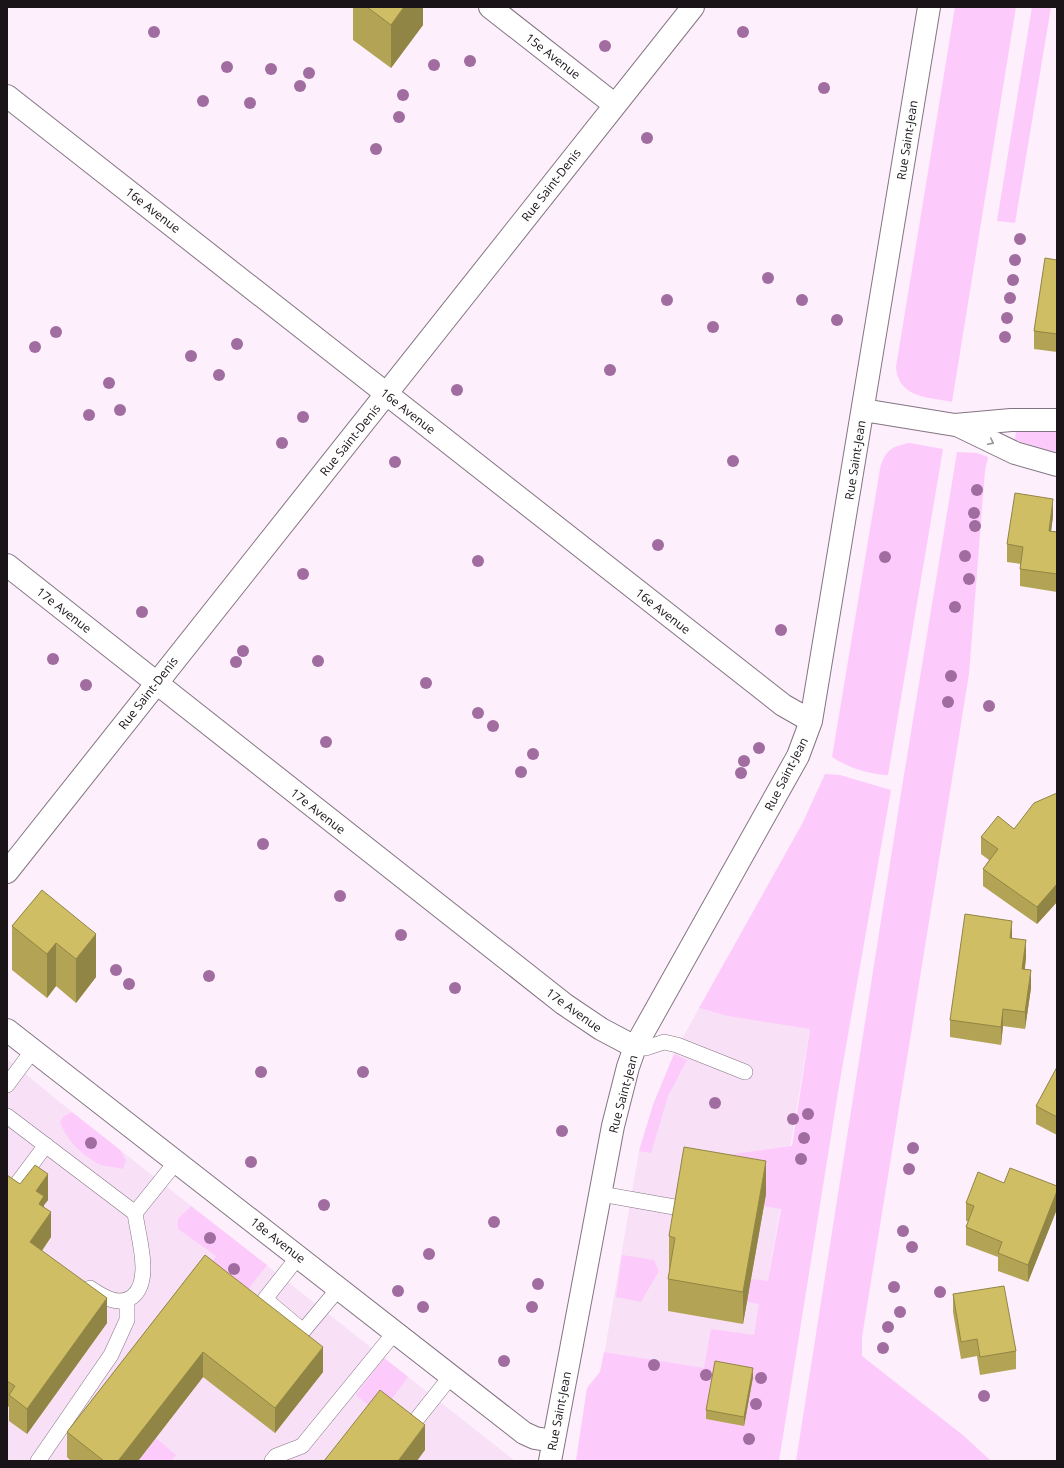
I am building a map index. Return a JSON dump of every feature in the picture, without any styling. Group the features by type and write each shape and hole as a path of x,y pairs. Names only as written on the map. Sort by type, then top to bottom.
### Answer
{"street":[{"name":"15e Avenue","path":"490,7 615,105"},
{"name":"Rue Saint-Denis","path":"7,872 692,7"},
{"name":"Rue Saint-Jean","path":"551,1451 613,1126 628,1067 636,1047 795,761 811,721 929,7"},
{"name":"16e Avenue","path":"7,96 783,705 811,721"},
{"path":"863,410 956,425 1011,420 1057,420"},
{"path":"956,425 1015,453 1057,465"},
{"name":"17e Avenue","path":"7,565 564,1004 601,1029 636,1047"},
{"name":"18e Avenue","path":"7,1030 524,1433 535,1438 551,1451"}],"lane":[{"path":"636,1047 646,1048 664,1042 677,1045 745,1072"},
{"path":"7,1085 33,1050"},
{"path":"7,1116 135,1213 143,1267 143,1282 138,1293 127,1301 113,1301 79,1281"},
{"path":"7,1197 46,1145"},
{"path":"135,1213 176,1162"},
{"path":"601,1194 680,1208"},
{"path":"298,1257 265,1299 273,1315 303,1331 339,1288"},
{"path":"38,1461 111,1355 127,1320 127,1301"},
{"path":"272,1461 276,1456 302,1446 395,1332"},
{"path":"405,1434 451,1376"}],"shaded area":[{"path":"955,7 1016,7 952,402 924,397 908,390 902,385 898,377 896,367"},
{"path":"1032,7 1051,7 1015,223 997,221"},
{"path":"1016,431 1057,432 1057,453 1015,440"},
{"path":"910,443 943,449 888,775 881,775 859,770 832,757 880,469 884,457 890,450"},
{"path":"957,452 977,453 988,457 985,471 969,674 862,1337 862,1356 964,1436 991,1461 796,1461 902,787"},
{"path":"825,774 840,775 891,790 839,1086 779,1461 576,1461 587,1388 600,1372 604,1352 704,1368 711,1329 754,1335 759,1304 747,1302 751,1279 768,1281 781,1209 763,1206 726,1155 792,1146 810,1029 727,1016 699,1008 802,824"},
{"path":"699,1008 727,1016 810,1028 744,1426 576,1461 587,1388 600,1372 603,1361 639,1151 653,1105 674,1054"},
{"path":"674,1054 687,1060 668,1096 651,1153 639,1151 653,1105"},
{"path":"7,1059 72,1112 515,1461 7,1461"},
{"path":"72,1112 120,1150 126,1160 123,1169 101,1165 82,1153 76,1147 63,1129 60,1122 64,1116"},
{"path":"191,1206 267,1265 243,1296 201,1278 216,1256 178,1229 178,1219"},
{"path":"622,1255 654,1260 659,1271 641,1302 616,1297"},
{"path":"384,1358 408,1377 380,1415 356,1395"},
{"path":"156,1438 176,1455 171,1461 138,1461"}],"building":[{"path":"367,7 404,7 391,25"},
{"path":"1045,258 1057,260 1057,334 1034,331"},
{"path":"1015,493 1053,499 1049,531 1057,532 1057,574 1020,569 1023,547 1007,544"},
{"path":"1057,793 1057,884 1037,907 983,869 998,849 981,837 998,816 1014,829 1034,803"},
{"path":"42,890 96,934 76,959 56,943 47,954 12,926"},
{"path":"965,914 1012,921 1010,938 1026,940 1022,969 1031,970 1025,1012 1003,1009 1001,1027 950,1020"},
{"path":"1057,1067 1057,1117 1036,1106"},
{"path":"684,1147 766,1161 743,1292 668,1279 675,1238 669,1236"},
{"path":"35,1165 48,1174 36,1191 44,1196 39,1204 51,1212 30,1242 107,1298 27,1409 9,1395 15,1386 7,1381 7,1175 20,1184"},
{"path":"1010,1168 1057,1186 1057,1191 1028,1265 998,1253 1002,1242 966,1227 974,1206 966,1203 978,1172 1004,1183"},
{"path":"205,1255 323,1347 275,1408 203,1352 118,1461 104,1461 67,1432"},
{"path":"1004,1286 1016,1351 980,1357 977,1339 961,1342 953,1294"},
{"path":"715,1361 753,1368 744,1417 706,1410"},
{"path":"380,1390 425,1425 398,1461 324,1461"}]}
